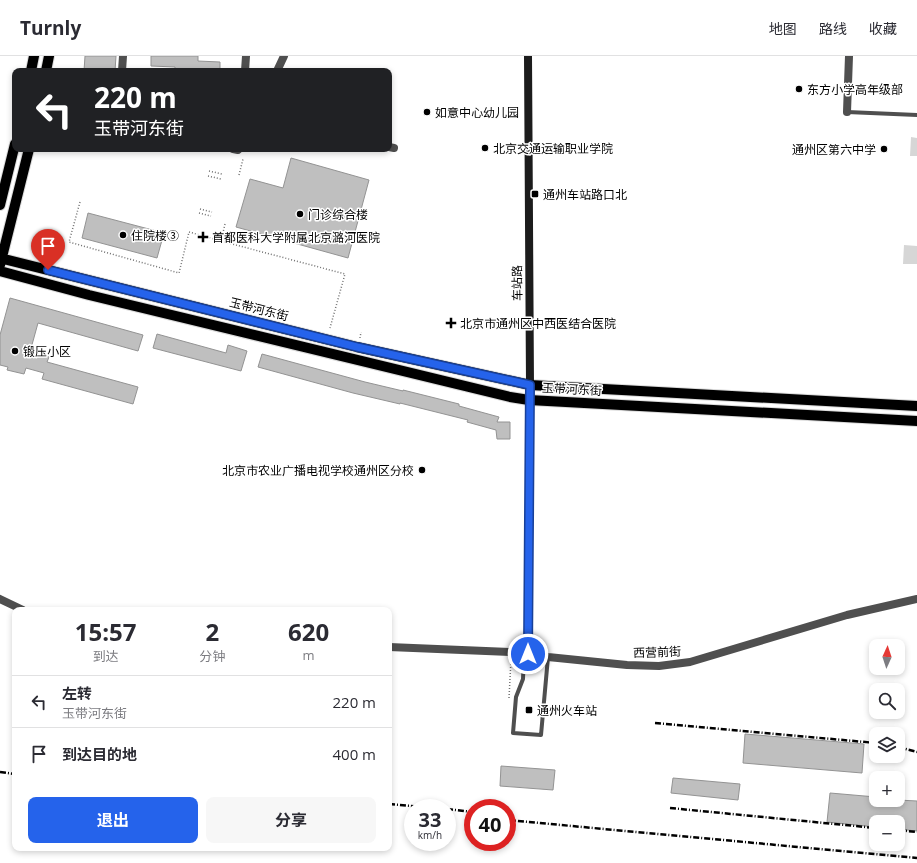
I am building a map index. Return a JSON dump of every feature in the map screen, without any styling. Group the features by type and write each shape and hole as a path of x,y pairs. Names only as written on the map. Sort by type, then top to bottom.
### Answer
{"main road":[{"path":"32,68 34,56"},
{"path":"47,68 49,56"},
{"path":"0,205 13,152"},
{"path":"0,261 28,152"},
{"name":"玉带河东街","path":"0,261 357,347 530,385 917,406"},
{"name":"玉带河东街","path":"0,271 89,295 490,393 529,400 917,421"}],"street":[{"path":"122,56 122,68"},
{"path":"246,56 246,68"},
{"path":"278,68 284,56"},
{"name":"车站路","path":"526,654 530,385 528,56"},
{"path":"847,112 849,56"},
{"path":"0,599 17,607"},
{"name":"西营前街","path":"392,647 526,654 659,666 690,662 847,615 917,599"}],"lane":[{"path":"847,112 917,115"},
{"path":"526,654 522,679 516,697 513,733 541,735 548,657"}],"path":[{"path":"238,176 243,159"},
{"path":"209,171 222,174"},
{"path":"208,176 221,179"},
{"path":"80,202 69,242 179,273 190,232 345,274 330,328"},
{"path":"200,209 212,212"},
{"path":"199,213 211,216"},
{"path":"221,240 225,224"}],"shaded area":[{"path":"911,137 917,138 917,156 910,156"},
{"path":"904,245 917,246 917,264 903,264"}],"building":[{"path":"85,56 116,56 115,68 84,68"},
{"path":"151,56 198,56 198,61 220,62 220,68 175,68 151,66"},
{"name":"门诊综合楼","path":"291,158 369,180 348,258 236,227 250,179 283,188"},
{"name":"住院楼③","path":"88,213 164,233 157,258 82,238"},
{"name":"锻压小区","path":"10,298 143,335 138,351 38,323 30,352 49,357 47,362 138,387 133,404 42,379 44,373 26,368 24,374 7,370 8,367 0,365 0,335"},
{"path":"157,334 226,353 228,345 247,351 241,371 153,348"},
{"path":"262,354 365,382 459,404 459,406 499,417 497,422 510,422 510,439 497,439 496,430 467,422 468,420 353,393 258,367"},
{"path":"745,734 864,744 862,773 743,763"},
{"path":"501,766 555,770 553,790 500,786"},
{"path":"673,778 740,784 738,800 671,793"},
{"path":"830,793 869,796 869,807 905,807 905,800 917,801 917,831 905,830 905,815 869,815 869,826 827,822"}],"railway":[{"path":"655,723 869,742"},
{"path":"905,749 917,752"},
{"path":"0,772 12,774"},
{"path":"392,804 404,805"},
{"path":"670,808 869,827"},
{"path":"456,810 464,811"},
{"path":"516,821 917,858"},
{"path":"905,831 917,832"}],"place":[{"name":"东方小学高年级部","path":"799,89"},
{"name":"如意中心幼儿园","path":"427,112"},
{"name":"北京交通运输职业学院","path":"485,148"},
{"name":"通州区第六中学","path":"884,149"},
{"name":"通州车站路口北","path":"535,194"},
{"name":"门诊综合楼","path":"300,214"},
{"name":"住院楼③","path":"123,235"},
{"name":"首都医科大学附属北京潞河医院","path":"203,237"},
{"name":"北京市通州区中西医结合医院","path":"451,323"},
{"name":"锻压小区","path":"15,351"},
{"name":"北京市农业广播电视学校通州区分校","path":"422,470"},
{"name":"通州火车站","path":"529,710"}],"route":[{"path":"48,270 357,347 530,385 528,654"}]}
